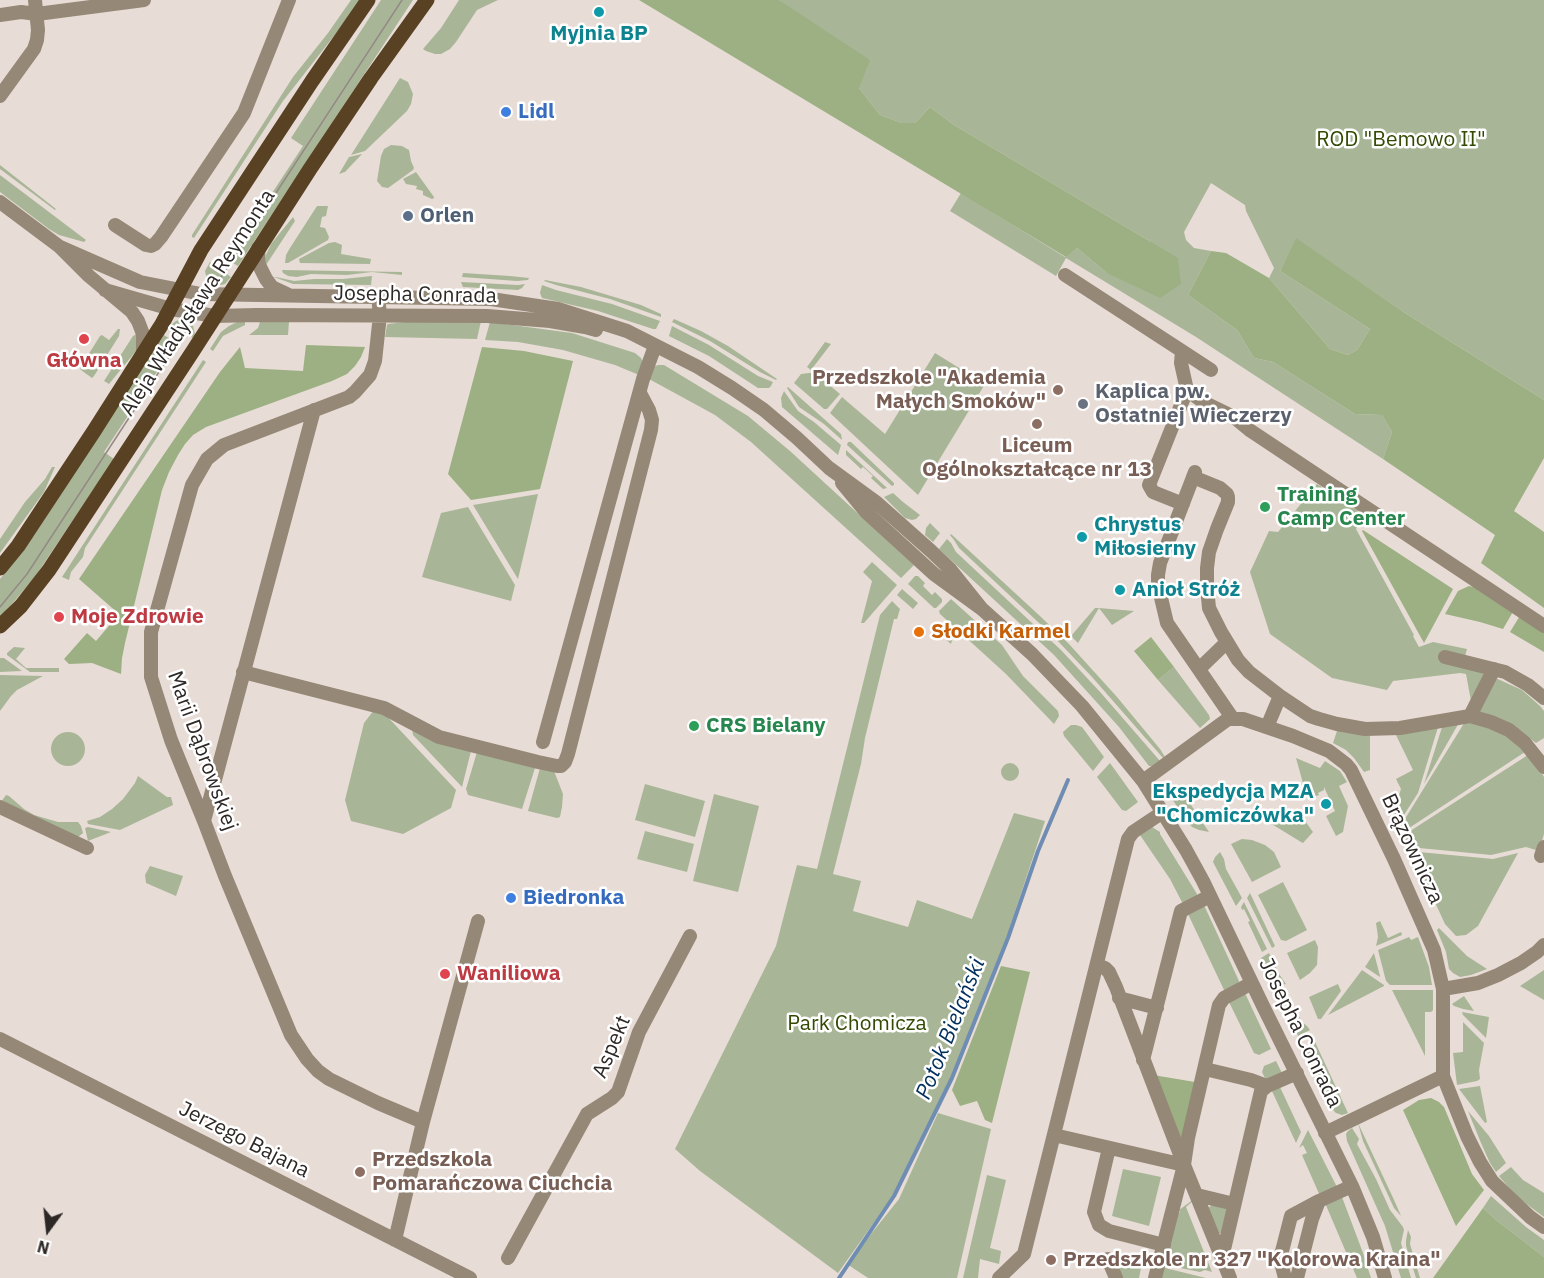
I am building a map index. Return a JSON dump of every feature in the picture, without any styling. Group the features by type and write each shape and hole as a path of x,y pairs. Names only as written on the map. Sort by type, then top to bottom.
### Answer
{"main road":[{"name":"Aleja Władysława Reymonta","path":"0,568 18,546 143,355 208,241 312,81 368,0"},
{"name":"Aleja Władysława Reymonta","path":"0,626 21,606 49,570 258,248 371,78 427,0"}],"street":[{"path":"0,96 34,49 37,40 37,14 34,0"},
{"path":"0,15 21,12 37,14 144,0"},
{"path":"115,225 146,246 155,244 161,237 244,113 289,0"},
{"path":"0,202 60,247 105,290 128,308 138,321 143,334 143,355"},
{"name":"Josepha Conrada","path":"60,247 140,282 209,296 491,299 558,309 627,332 698,367 748,399 789,430 829,468 857,503 938,578 982,609 1057,679 1100,727 1143,782 1186,850 1297,1073 1352,1186 1373,1237 1386,1278"},
{"path":"258,248 259,265 266,279 272,287 294,297"},
{"path":"1065,275 1211,370"},
{"name":"Josepha Conrada","path":"105,290 171,309 216,316 487,316 550,321 585,327 656,346"},
{"name":"Marii Dąbrowskiej","path":"378,296 380,315 376,355 370,375 349,397 224,446 207,459 192,484 152,632 151,677 171,740 291,1035 307,1059 329,1079 423,1122"},
{"path":"543,742 643,379 656,346"},
{"path":"1182,351 1181,363 1187,390 1149,485 1153,492 1183,504"},
{"path":"1187,390 1205,403 1234,417 1251,431 1544,626"},
{"path":"243,672 384,708 439,737 561,766 568,754 651,430 652,420 640,393"},
{"path":"204,821 314,410"},
{"path":"1143,782 1228,719 1233,718 1167,624 1158,585 1160,563 1194,475 1220,488 1228,497 1209,552 1207,578 1209,608 1238,660 1249,672 1310,716 1337,724 1365,729 1400,728 1470,716 1491,722 1509,730 1525,743 1544,767"},
{"path":"1198,669 1227,642"},
{"path":"1445,657 1505,672 1528,685 1544,699"},
{"path":"1470,716 1494,669"},
{"path":"1267,727 1280,696"},
{"name":"Brązownicza","path":"1233,718 1267,727 1329,751 1352,770 1434,950 1443,989 1443,1076 1467,1136 1492,1181 1544,1227"},
{"path":"0,807 87,848"},
{"path":"999,1278 1024,1254 1128,838 1133,832 1163,812"},
{"path":"1143,1060 1181,911 1210,896"},
{"path":"395,1240 423,1122 478,921"},
{"name":"Aspekt","path":"508,1258 587,1114 618,1092 639,1032 690,936"},
{"path":"1443,989 1478,983 1498,975 1521,963 1544,945"},
{"path":"1097,965 1109,972 1230,1278"},
{"path":"1155,1278 1184,1165 1188,1138 1220,1005 1224,998 1252,983"},
{"path":"1119,998 1157,1008"},
{"name":"Jerzego Bajana","path":"0,1040 470,1278"},
{"path":"1205,1069 1267,1086"},
{"path":"1222,1258 1261,1091 1297,1073"},
{"path":"1325,1133 1443,1076"},
{"path":"1054,1135 1184,1165"},
{"path":"1109,1148 1094,1212 1099,1225 1109,1231 1164,1245"},
{"path":"1285,1278 1280,1259 1291,1216 1352,1186"},
{"path":"1197,1195 1234,1204"},
{"path":"1297,1278 1319,1201"},
{"path":"1108,1259 1116,1278"}],"green space":[{"path":"351,0 362,0 283,101 194,238 192,237 293,77"},
{"path":"381,0 413,0 238,266 228,260 303,146 291,138"},
{"path":"459,0 498,0 477,10 450,49 441,54 435,54 423,49 441,28"},
{"path":"639,0 779,0 870,60 859,88 880,115 902,123 915,123 930,107 954,125 1178,258 1181,284 1160,298 1107,273 1077,248 1066,257"},
{"name":"ROD \"Bemowo II\"","path":"779,0 1544,0 1544,400 1405,313 1296,239 1280,271 1370,329 1357,350 1348,355 1330,349 1269,278 1274,268 1245,205 1211,183 1184,232 1186,240 1194,248 1211,251 1188,295 1237,330 1254,358 1273,362 1355,414 1382,415 1392,432 1383,459 1196,337 1066,258 1056,276 950,211 961,193 1065,257 1077,248 1107,273 1151,242 954,125 930,107 915,123 902,123 880,115 859,88"},
{"path":"400,78 408,82 413,94 407,111 365,151 351,155"},
{"path":"391,145 402,146 409,150 414,168 388,188 382,187 377,181 381,156 384,149"},
{"path":"362,154 345,172 339,174 349,157"},
{"path":"0,165 56,209 0,169"},
{"path":"416,172 434,198 423,195 423,191 416,189 417,186 406,184 403,179"},
{"path":"0,175 86,240 84,242 59,235 0,192"},
{"path":"317,206 328,206 320,227 325,228 328,240 285,263 286,255"},
{"path":"293,217 295,221 266,265 266,255 271,244"},
{"path":"1296,238 1405,313 1544,400 1544,458 1514,511 1544,532 1544,608 1481,563 1495,535 1383,459 1392,432 1382,415 1355,414 1273,362 1254,358 1237,330 1188,295 1211,251 1226,253 1269,278 1330,349 1348,355 1357,350 1370,329 1280,271"},
{"path":"335,242 342,245 341,254 371,259 370,264 300,263 299,259"},
{"path":"210,262 231,277 225,284 217,286 207,280 205,271"},
{"path":"282,270 402,272 402,275 372,272 347,275 311,274 297,277 288,276"},
{"path":"463,273 529,278 517,281 462,277"},
{"path":"372,276 371,285 293,284 274,277 294,281"},
{"path":"545,280 581,287 641,305 661,314 661,317 610,299"},
{"path":"461,282 525,284 518,290 463,287"},
{"path":"542,285 612,304 660,321 656,329 653,329 598,311 542,298 540,293"},
{"path":"182,319 190,321 193,326 195,334 193,338 171,325"},
{"path":"674,319 728,346 777,379 760,372 710,341 672,322"},
{"path":"423,320 481,321 477,339 385,337 388,324"},
{"path":"245,321 245,325 223,336 213,351 210,349 221,332 237,322"},
{"path":"260,322 289,322 288,335 249,335 258,328"},
{"path":"490,322 572,333 635,353 643,362 639,375 615,365 563,350 518,342 485,340"},
{"path":"672,326 709,345 758,376 773,382 771,386 758,388 709,356 669,336"},
{"path":"120,329 119,336 92,378 80,368 100,336 109,340"},
{"path":"138,333 136,351 109,384 104,381 133,336"},
{"path":"164,335 176,343 104,452 114,459 34,578 0,618 0,579 36,532"},
{"path":"825,342 831,344 811,370 807,367"},
{"path":"306,345 365,347 355,366 347,374 206,427 193,435 178,455 162,490 125,643 121,674 92,663 69,664 64,659 87,633 96,641 119,614 79,579 220,372 240,347 245,368 303,371"},
{"path":"482,347 524,351 573,361 540,489 471,500 448,474"},
{"path":"935,353 985,384 918,495 830,413 842,397 885,434"},
{"path":"203,360 206,362 85,548 83,557 71,572 69,580 62,577"},
{"path":"664,365 748,416 790,451 914,565 901,578 751,442 715,415 649,379 653,367"},
{"path":"815,373 840,394 827,409 824,409 794,383 801,374"},
{"path":"788,387 841,434 842,440 799,407"},
{"path":"784,391 798,411 841,445 838,455 782,407 781,398"},
{"path":"851,442 894,485 892,486 847,445"},
{"path":"846,450 887,488 883,489 871,478 873,476 863,467 861,469 846,455"},
{"path":"52,467 55,467 44,492 0,553 0,539"},
{"path":"1317,484 1365,515 1356,529 1419,647 1433,642 1467,649 1462,667 1489,675 1522,690 1540,706 1544,711 1544,738 1536,743 1514,727 1473,712 1466,674 1393,681 1387,690 1332,678 1270,634 1250,572 1269,531 1278,532"},
{"path":"893,493 920,515 912,520 905,518 884,497"},
{"path":"538,494 518,579 473,505"},
{"path":"468,507 515,585 511,601 422,577 441,513"},
{"path":"930,523 940,533 933,542 925,535"},
{"path":"1362,531 1453,589 1424,643"},
{"path":"951,534 1069,644 1117,697 1165,757 1163,758 1054,637 959,548"},
{"path":"947,539 956,552 1061,650 1160,761 1149,766 1119,727 1054,655 939,549"},
{"path":"872,562 897,585 864,623 861,623 872,581 863,572"},
{"path":"915,576 925,583 923,586 932,595 935,592 942,599 936,608 908,584"},
{"path":"1469,586 1484,589 1514,610 1503,629 1445,614 1458,591"},
{"path":"902,589 918,603 913,609 897,595"},
{"path":"951,599 1002,645 1023,676 1058,711 1059,716 1054,724 1006,674 940,614 939,611"},
{"name":"Park Chomicza","path":"892,601 900,609 897,619 894,619 833,874 861,881 853,911 908,927 917,900 972,919 1014,813 1045,821 999,960 957,1065 890,1200 838,1273 700,1171 675,1149 776,946 797,865 817,869 880,615"},
{"path":"1095,608 1099,608 1078,643 1071,636"},
{"path":"1099,608 1134,611 1112,625"},
{"path":"1521,614 1544,630 1544,652 1510,632"},
{"path":"940,624 953,636 951,644 935,630"},
{"path":"1151,637 1174,667 1158,680 1134,651"},
{"path":"14,647 25,648 16,659 26,668 59,668 59,672 30,672 7,655"},
{"path":"0,658 4,658 22,671 0,672"},
{"path":"1174,667 1209,715 1210,719 1200,728 1158,680"},
{"path":"0,675 43,676 17,690 0,711"},
{"path":"374,710 384,713 456,790 451,808 403,834 351,821 345,800 364,723"},
{"path":"1466,720 1490,725 1528,750 1403,832 1400,827"},
{"path":"1460,721 1424,784 1443,724"},
{"path":"1439,724 1418,793 1400,821 1397,822 1387,800 1399,795 1401,789 1396,779 1413,770 1396,735 1397,731"},
{"path":"1071,725 1082,727 1104,757 1093,771 1064,736 1063,732"},
{"path":"1338,728 1370,733 1370,770 1364,772 1346,750 1333,743"},
{"path":"412,729 471,751 462,787 413,735"},
{"path":"68,732 80,737 85,749 80,761 68,766 56,761 51,749 56,737"},
{"path":"477,752 535,768 522,809 468,795 466,789"},
{"path":"1531,753 1544,777 1544,834 1539,851 1526,847 1491,855 1409,847 1404,835"},
{"path":"1296,758 1320,768 1325,761 1340,771 1347,782 1339,786 1348,806 1343,832 1336,836 1326,816 1335,811 1324,787 1324,790 1318,793 1319,795 1316,796 1313,790 1306,794"},
{"path":"1006,763 1014,763 1019,768 1017,779 1006,781 1001,776 1001,768"},
{"path":"1110,763 1138,802 1126,811 1122,810 1097,777"},
{"path":"540,768 554,771 563,794 560,817 528,811"},
{"path":"138,776 167,797 171,797 173,805 120,830 88,824 87,821 100,817 123,799"},
{"path":"645,784 705,801 695,837 635,820"},
{"path":"1177,786 1209,832 1192,827 1187,821 1168,793"},
{"path":"714,794 759,806 738,892 693,881"},
{"path":"6,795 34,815 58,822 78,822 83,833 77,838 1,802"},
{"path":"1282,815 1298,817 1305,821 1313,832 1303,843 1301,842 1270,823"},
{"path":"1152,827 1160,832 1197,894 1195,900 1184,906 1170,879 1140,835"},
{"path":"85,828 111,832 88,841"},
{"path":"645,831 694,844 687,872 637,859"},
{"path":"1242,839 1265,845 1274,852 1281,867 1252,882 1231,844"},
{"path":"1220,852 1226,869 1242,898 1236,906 1213,862"},
{"path":"1419,852 1493,859 1518,853 1478,926 1466,935 1456,936 1445,924 1415,859"},
{"path":"150,866 183,876 176,896 146,883 145,875"},
{"path":"1283,882 1307,930 1286,941 1281,940 1258,895"},
{"path":"1250,893 1275,946 1272,948 1247,898"},
{"path":"1244,902 1267,949 1262,952 1248,922 1250,921 1244,909 1242,910"},
{"path":"1204,905 1239,981 1236,987 1225,992 1187,912"},
{"path":"1380,921 1388,938 1401,932 1402,935 1376,946 1378,937 1376,923"},
{"path":"1439,928 1467,956 1487,969 1460,977 1453,973 1449,969 1446,952 1437,930"},
{"path":"1409,937 1411,940 1418,937 1429,967 1432,985 1390,985 1386,981 1378,950"},
{"path":"1315,940 1318,947 1317,965 1300,980 1287,953"},
{"path":"1269,953 1286,984 1278,986 1273,983 1261,958"},
{"path":"1374,953 1380,976 1380,977 1365,967"},
{"path":"1001,966 1030,972 992,1123 985,1120 977,1101 960,1106 952,1090"},
{"path":"1362,970 1384,986 1328,1015"},
{"path":"1544,970 1544,1000 1520,986"},
{"path":"1338,984 1341,991 1321,1019 1318,1019 1309,997"},
{"path":"1392,990 1433,990 1433,1010 1425,1012 1425,1056"},
{"path":"1244,991 1271,1049 1259,1055 1254,1053 1228,1000"},
{"path":"1464,996 1474,1011 1452,1004"},
{"path":"1296,1009 1301,1021 1310,1030 1298,1036 1293,1019"},
{"path":"1462,1012 1489,1017 1486,1038 1463,1015"},
{"path":"1463,1022 1484,1043 1479,1070 1480,1079 1457,1085 1453,1053 1463,1052"},
{"path":"1315,1042 1348,1113 1342,1115 1333,1110 1303,1048"},
{"path":"1276,1061 1283,1075 1267,1082 1262,1072 1264,1066"},
{"path":"1153,1075 1195,1082 1184,1137 1181,1139"},
{"path":"1279,1085 1301,1132 1296,1143 1271,1089"},
{"path":"1480,1086 1487,1122 1485,1123 1459,1089"},
{"path":"1431,1098 1444,1107 1472,1174 1484,1190 1456,1226 1403,1110 1419,1100"},
{"path":"1468,1111 1489,1136 1506,1163 1496,1172 1490,1163"},
{"path":"938,1113 991,1129 957,1278 868,1278 847,1264 899,1199"},
{"path":"1358,1123 1401,1216 1394,1208 1363,1141"},
{"path":"1352,1128 1359,1139 1357,1144 1390,1210 1403,1227 1401,1243 1411,1278 1401,1278 1385,1226 1347,1141 1346,1134"},
{"path":"1308,1130 1337,1187 1320,1196 1302,1155 1307,1153 1303,1145 1299,1148"},
{"path":"1511,1167 1523,1180 1544,1193 1544,1217 1517,1197 1499,1176"},
{"path":"1123,1169 1161,1177 1149,1226 1112,1216"},
{"path":"987,1175 1006,1180 990,1248 1001,1251 999,1264 980,1259 978,1278 963,1278"},
{"path":"1491,1196 1544,1240 1544,1257 1483,1208"},
{"path":"1342,1197 1371,1278 1357,1278 1325,1203"},
{"path":"1194,1199 1186,1207 1212,1272 1205,1270 1200,1272 1161,1264 1173,1217"},
{"path":"1212,1205 1229,1210 1221,1233 1208,1208"},
{"path":"1483,1208 1544,1257 1544,1278 1433,1278"},
{"path":"1408,1230 1420,1278 1416,1278 1406,1246"},
{"path":"1115,1256 1142,1263 1139,1278 1119,1278 1111,1258"},
{"path":"1161,1267 1206,1278 1158,1278"}],"waterway":[{"name":"Potok Bielański","path":"839,1278 894,1196 952,1078 1008,938 1038,851 1068,780"}],"tram line":[{"path":"0,607 27,574 402,0"}],"place":[{"name":"Myjnia BP","path":"599,12"},
{"name":"Lidl","path":"506,112"},
{"name":"Orlen","path":"408,216"},
{"name":"Główna","path":"84,339"},
{"name":"Przedszkole \"Akademia Małych Smoków\"","path":"1058,390"},
{"name":"Kaplica pw. Ostatniej Wieczerzy","path":"1083,404"},
{"name":"Liceum Ogólnokształcące nr 13","path":"1037,424"},
{"name":"Training Camp Center","path":"1265,507"},
{"name":"Chrystus Miłosierny","path":"1082,537"},
{"name":"Anioł Stróż","path":"1120,590"},
{"name":"Moje Zdrowie","path":"59,617"},
{"name":"Słodki Karmel","path":"919,632"},
{"name":"CRS Bielany","path":"694,726"},
{"name":"Ekspedycja MZA \"Chomiczówka\"","path":"1326,804"},
{"name":"Biedronka","path":"511,898"},
{"name":"Waniliowa","path":"445,974"},
{"name":"Przedszkola Pomarańczowa Ciuchcia","path":"360,1172"},
{"name":"Przedszkole nr 327 \"Kolorowa Kraina\"","path":"1051,1260"}]}
